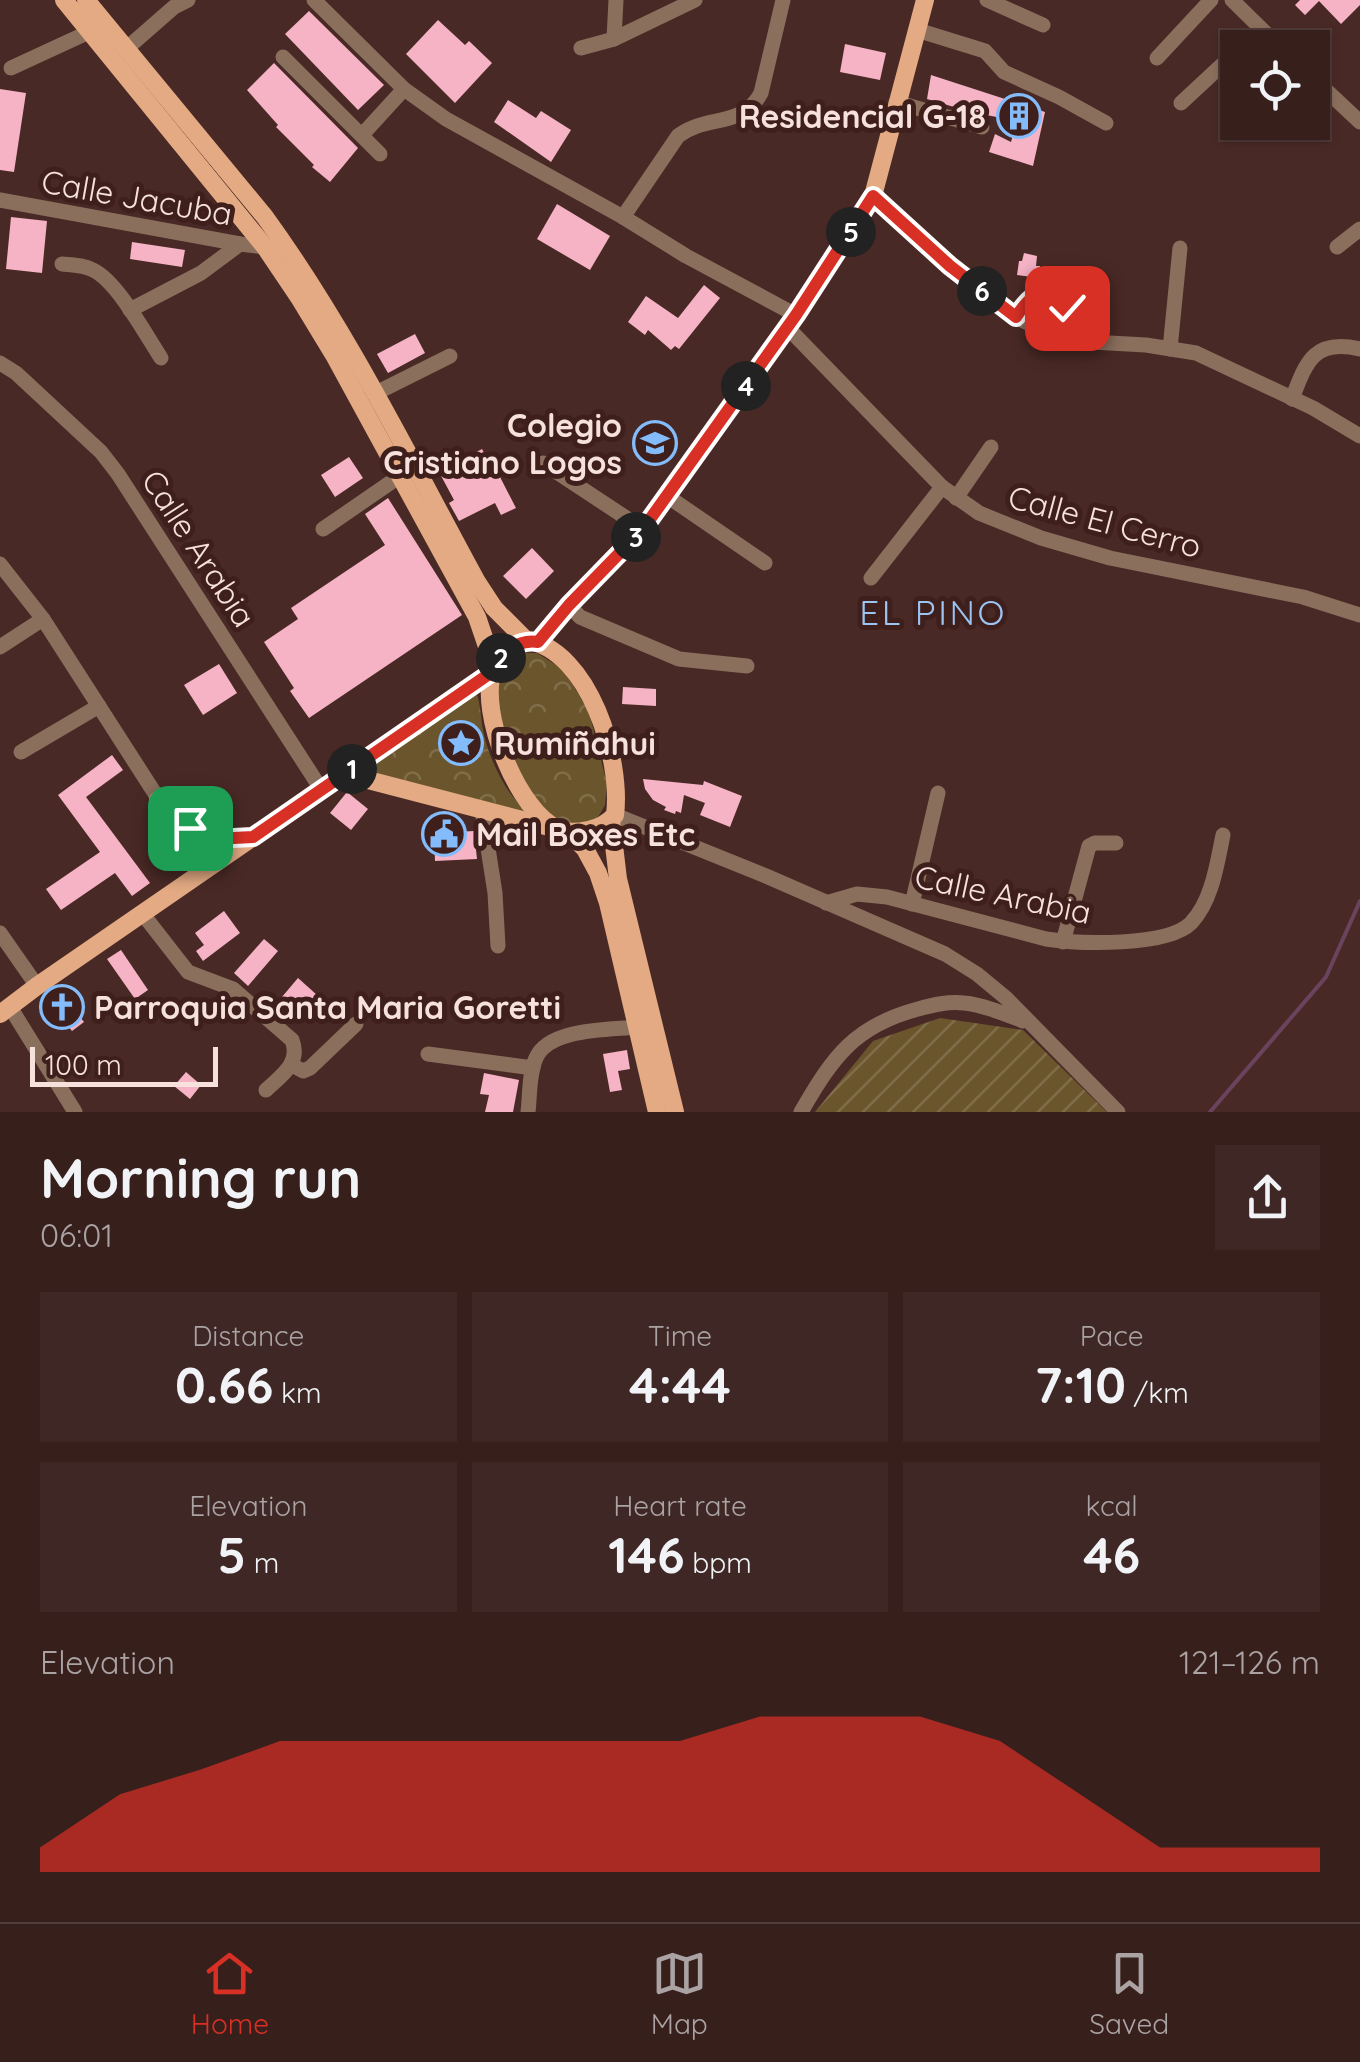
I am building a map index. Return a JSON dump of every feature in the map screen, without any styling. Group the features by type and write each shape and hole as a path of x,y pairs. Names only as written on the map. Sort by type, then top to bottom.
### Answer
{"main road":[{"path":"5,1010 494,669 504,654 532,641 643,529 792,321 873,196 925,0"},
{"path":"75,2 126,49 265,216 288,249 341,350 400,476 477,617 494,669 492,722 504,761 519,788 586,849 598,874 657,1112"},
{"path":"75,2 90,32 265,248 374,394 494,608 532,641 565,662 594,705 613,763 618,879 675,1112"},
{"path":"345,774 561,830 594,829 613,818"},
{"path":"158,800 201,834 214,839 253,837"}],"street":[{"path":"126,49 174,7 188,0"},
{"name":"Calle El Cerro","path":"314,0 404,89 446,119 624,217 792,321 949,492 979,514 1041,538 1125,562 1303,598 1360,614"},
{"path":"614,39 616,0"},
{"path":"581,48 614,39 696,0"},
{"path":"624,217 678,136 691,127 740,115 753,106 760,92 782,0"},
{"path":"987,0 1043,25"},
{"path":"1157,58 1211,0"},
{"path":"1232,0 1260,28"},
{"path":"917,30 985,50 1004,72 1106,123"},
{"path":"11,68 90,32"},
{"path":"283,57 380,154"},
{"path":"1181,103 1220,67"},
{"path":"362,135 404,89"},
{"path":"1330,94 1360,122"},
{"path":"896,102 982,127"},
{"path":"873,196 950,266 1016,317 1058,337 1196,353 1313,408 1360,436"},
{"name":"Calle Jacuba","path":"0,200 240,244 288,249"},
{"path":"1337,248 1360,229"},
{"path":"130,310 201,273 240,244"},
{"path":"1170,349 1180,248"},
{"path":"62,264 88,267 104,275 161,358"},
{"path":"1016,317 1038,293 1056,295 1067,308 1066,322 1058,337"},
{"path":"1292,398 1314,354 1341,346 1360,349"},
{"path":"374,394 450,356"},
{"name":"Calle Arabia","path":"0,363 101,452 118,474 322,790"},
{"path":"871,578 991,447"},
{"path":"543,463 643,529"},
{"path":"323,529 400,476"},
{"path":"667,496 765,563"},
{"path":"0,564 44,619 204,870"},
{"path":"569,605 580,617 679,659 747,666"},
{"path":"0,647 44,619"},
{"path":"21,752 99,706"},
{"path":"912,904 938,793"},
{"path":"482,810 495,892 498,946"},
{"path":"613,818 766,876 945,954 977,974 1034,1025 1118,1112"},
{"name":"Calle Arabia","path":"826,903 867,894 1063,942 1103,944 1170,935 1191,922 1200,910 1216,868 1222,836"},
{"path":"1063,942 1089,846 1116,843"},
{"path":"142,913 188,972 233,989 292,1040 296,1050 292,1065 266,1090"},
{"path":"0,933 37,986"},
{"path":"800,1112 818,1082 861,1033 899,1014 963,1002 1034,1025"},
{"path":"5,1010 75,1112"},
{"path":"292,1065 303,1071 310,1068 356,1024"},
{"path":"528,1112 533,1068 542,1048 564,1036 637,1028"},
{"path":"428,1054 533,1068"}],"green space":[{"path":"537,653 564,670 589,712 607,784 605,805 597,819 590,822 564,821 548,812 522,780 506,741 497,694 498,678 514,658"},
{"path":"477,694 490,755 524,813 373,774 370,767"},
{"path":"568,704 578,729 530,748 520,722"},
{"path":"940,1018 1023,1030 1107,1112 815,1112 873,1041"}],"building":[{"path":"1300,0 1360,0 1360,5 1341,24 1319,1 1305,15 1295,5"},
{"path":"309,11 384,85 358,110 285,34"},
{"path":"438,20 492,63 455,103 406,54"},
{"path":"845,44 886,53 880,80 840,72"},
{"path":"274,63 358,148 330,182 312,167 247,90"},
{"name":"Residencial G-18","path":"931,75 1045,112 1033,166 989,152 995,134 1011,142 1017,121 927,99"},
{"path":"0,89 26,93 14,172 0,170"},
{"path":"508,100 536,118 541,111 571,130 551,162 494,122"},
{"path":"557,204 610,236 590,270 537,239"},
{"path":"11,217 47,221 42,273 6,269"},
{"path":"132,242 185,250 182,267 130,259"},
{"path":"1024,253 1037,256 1039,278 1017,275"},
{"path":"704,285 720,298 679,349 675,346 671,350 648,330 645,335 628,322 646,296 678,318"},
{"path":"1083,287 1107,292 1105,321 1095,320 1093,330 1082,328"},
{"path":"415,334 425,353 388,373 377,354"},
{"path":"482,449 516,508 501,515 495,503 459,521 449,503 454,500 439,472"},
{"path":"349,457 363,478 335,497 321,475"},
{"path":"388,498 462,615 309,718 264,642 298,619 291,608 385,545 365,514"},
{"path":"532,548 554,571 526,599 503,576"},
{"path":"219,664 237,693 203,715 184,685"},
{"path":"623,687 656,689 656,706 622,704"},
{"path":"112,755 123,770 86,797 150,883 132,896 115,873 61,910 46,889 100,852 58,795"},
{"path":"643,779 703,785 704,781 742,796 730,827 700,815 705,803 684,795 681,813 664,810 666,807 653,800 645,789"},
{"path":"347,792 368,809 351,830 330,813"},
{"path":"474,831 477,859 435,861 434,833"},
{"path":"224,911 240,933 203,961 196,951 204,945 195,933"},
{"path":"264,939 278,951 248,986 234,973"},
{"path":"121,950 148,990 135,999 107,959"},
{"path":"298,978 317,995 295,1021 276,1004"},
{"name":"Parroquia Santa Maria Goretti","path":"57,987 84,1022 72,1031 45,996"},
{"path":"627,1050 630,1069 618,1071 622,1090 610,1092 603,1054"},
{"path":"186,1072 201,1085 190,1099 174,1086"},
{"path":"484,1073 519,1080 513,1112 485,1112 489,1095 480,1094"}],"waterway":[{"path":"1210,1112 1326,977 1360,901"}],"place":[{"name":"Residencial G-18","path":"1019,116"},
{"name":"Colegio Cristiano Logos","path":"655,443"},
{"name":"Rumiñahui","path":"461,743"},
{"name":"Mail Boxes Etc","path":"444,834"},
{"name":"Parroquia Santa Maria Goretti","path":"62,1007"}],"district":[{"name":"EL PINO","path":"933,612"}],"route":[{"path":"190,828 214,839 253,837 492,672 514,646 526,640 538,642 643,529 796,315 873,196 950,266 1016,317 1038,293 1056,295 1067,308"}]}
